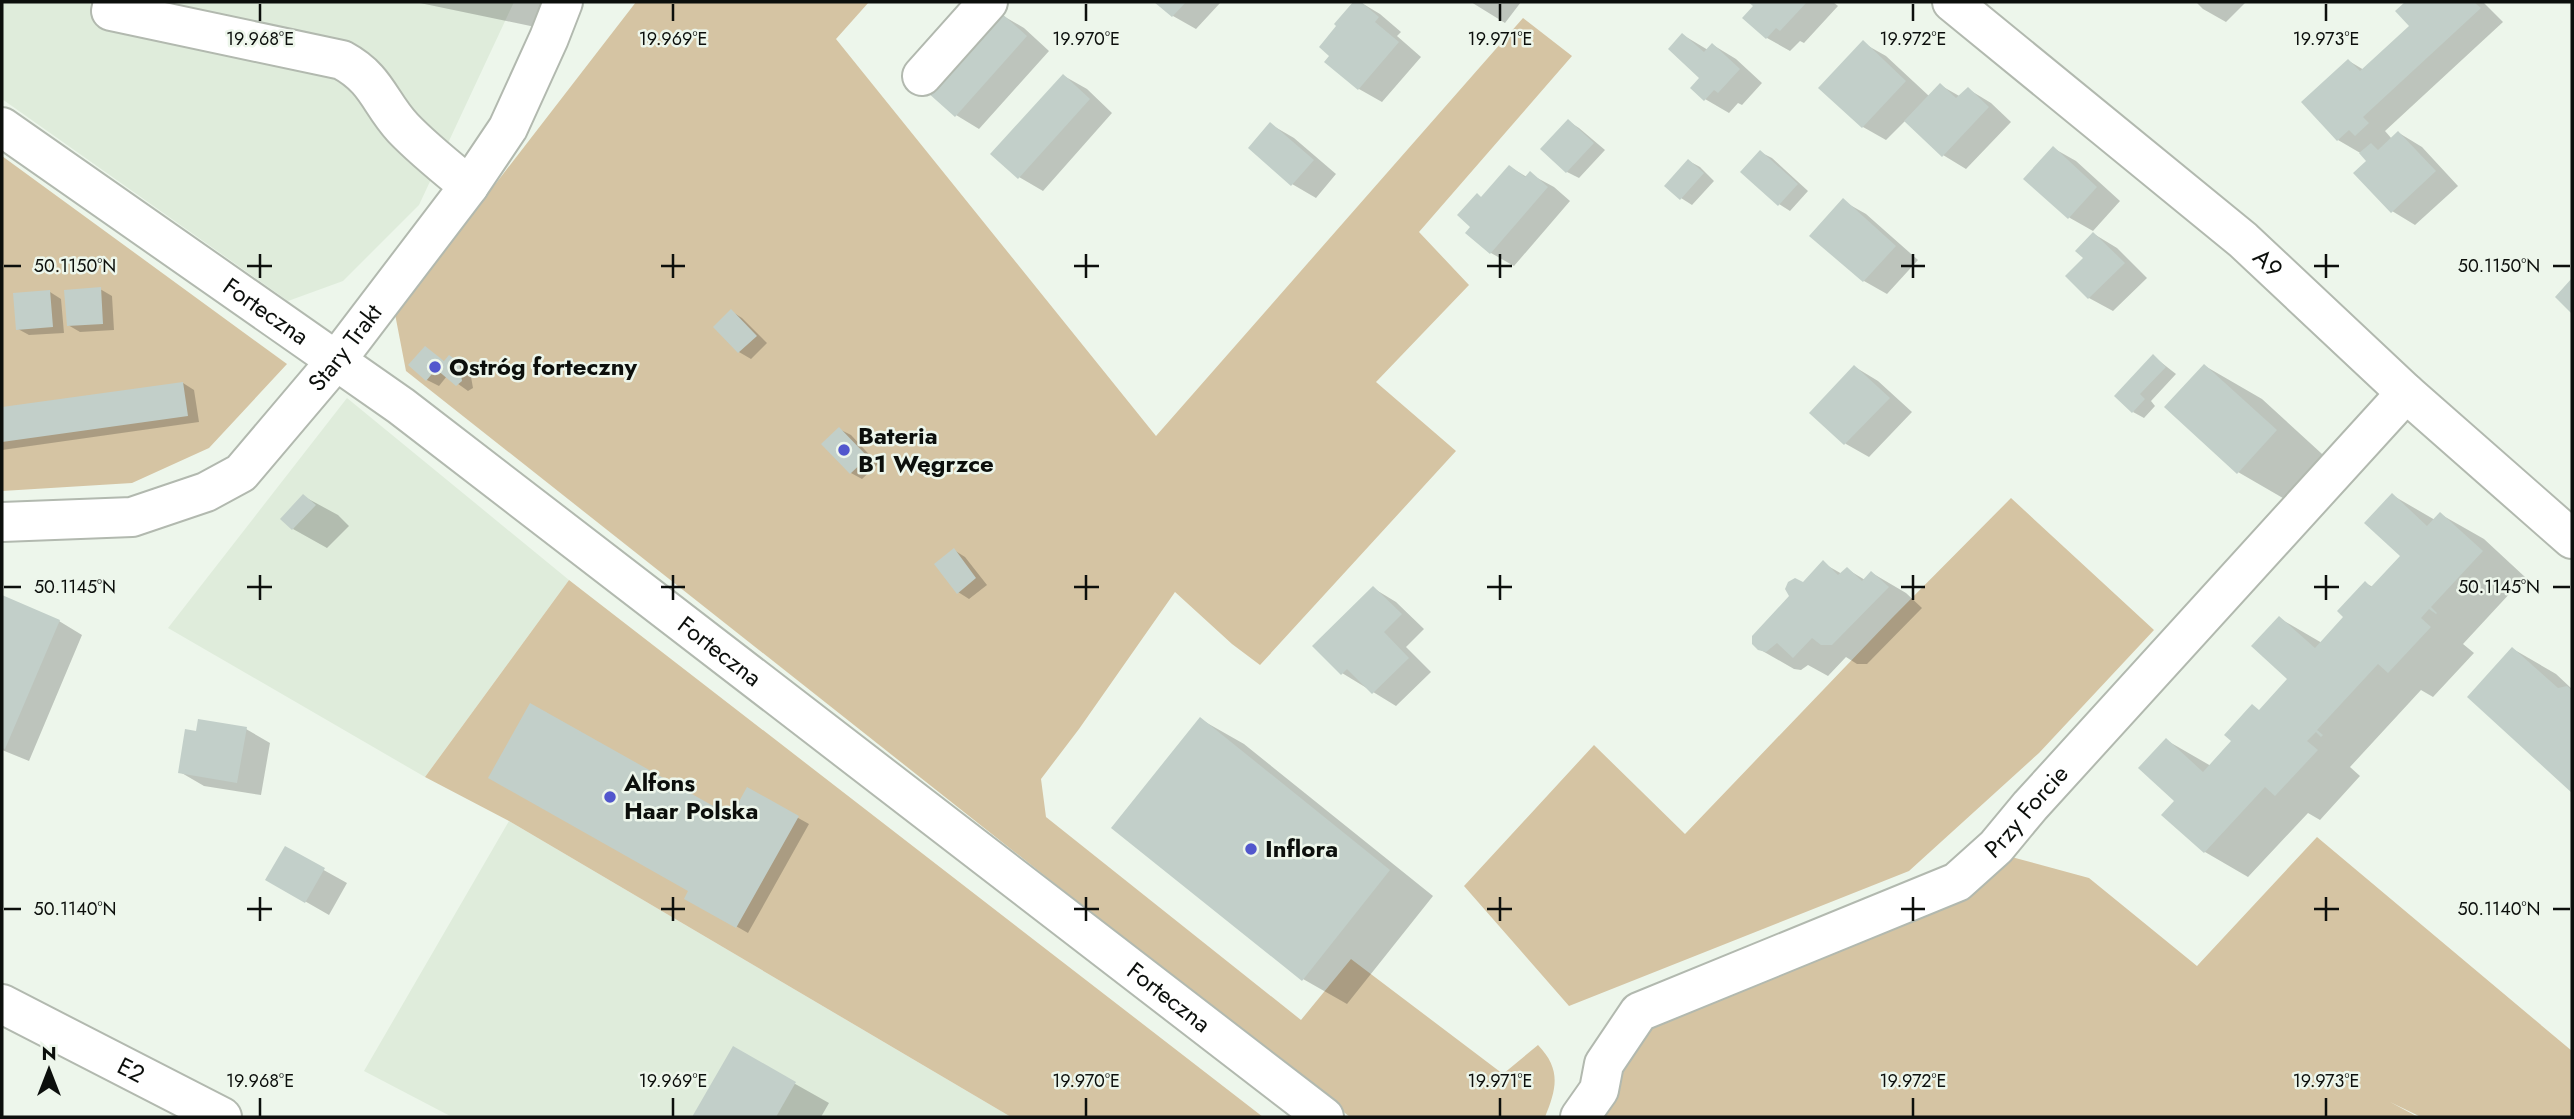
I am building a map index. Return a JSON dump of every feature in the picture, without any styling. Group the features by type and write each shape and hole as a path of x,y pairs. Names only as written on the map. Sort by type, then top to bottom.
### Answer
{"street":[{"path":"113,2 111,11 172,13 342,60 359,70 379,92 403,128 469,186"},
{"name":"Stary Trakt","path":"2,522 132,517 206,492 241,473 335,362 469,186 508,128 550,38 563,2"},
{"path":"922,76 988,2"},
{"name":"A9","path":"1952,2 2242,240 2406,393 2572,538"},
{"name":"Forteczna","path":"2,127 411,414 1324,1117"},
{"name":"Przy Forcie","path":"1580,1117 1599,1090 1604,1064 1639,1012 1957,882 1996,847 2030,806 2406,393"},
{"name":"E2","path":"2,1004 222,1117"}],"shaded area":[{"path":"2,2 514,2 419,205 343,281 288,301 2,99"},
{"path":"636,2 869,2 836,39 1156,436 1523,18 1572,56 1419,232 1469,285 1376,382 1456,451 1260,665 1232,644 1175,592 1041,779 1046,817 1301,1020 1351,959 1503,1074 1538,1045 1550,1062 1555,1079 1545,1117 1350,1117 406,371 395,314"},
{"path":"2,156 287,364 209,448 132,483 2,491"},
{"path":"347,398 569,580 425,777 168,628"},
{"path":"2011,498 2154,630 2039,753 1909,871 1569,1006 1464,886 1594,745 1685,834"},
{"path":"569,580 1263,1117 1011,1117 509,821 425,777"},
{"path":"509,821 1011,1117 452,1117 364,1071"},
{"path":"2317,837 2572,1051 2572,1117 2421,1117 2390,1102 2418,1117 1597,1117 1627,1062 1641,1029 2004,855 2089,878 2197,966"}],"building":[{"path":"1154,2 1186,2 1172,17"},
{"path":"1353,2 1361,2 1379,17 1375,22 1399,42 1358,90 1324,62 1329,56 1319,47"},
{"path":"1748,2 1807,2 1780,31 1776,28 1766,39 1742,18 1753,6"},
{"path":"2405,2 2474,2 2481,8 2363,117 2369,123 2355,136 2349,130 2337,141 2301,102 2348,59 2360,71 2409,26 2395,11"},
{"path":"1000,12 1027,36 955,117 927,92"},
{"path":"1682,33 1704,52 1712,43 1740,69 1718,93 1714,90 1704,101 1690,88 1699,78 1668,49"},
{"path":"1863,40 1906,81 1862,128 1818,88"},
{"path":"1063,74 1090,99 1018,179 990,154"},
{"path":"1940,83 1956,98 1968,87 1989,107 1942,157 1904,121"},
{"path":"1568,119 1594,143 1566,173 1540,149"},
{"path":"1270,122 1314,160 1291,186 1248,148"},
{"path":"2398,131 2436,171 2391,213 2353,173 2366,161 2359,153 2371,143 2378,150"},
{"path":"2053,146 2097,187 2068,219 2023,179"},
{"path":"1760,150 1798,184 1778,206 1740,172"},
{"path":"1688,159 1704,173 1680,200 1664,186"},
{"path":"1509,165 1525,177 1530,171 1548,187 1490,254 1465,233 1470,227 1457,215 1477,193 1481,197"},
{"path":"1843,198 1896,246 1863,282 1809,236"},
{"path":"2093,232 2125,263 2088,299 2065,276 2083,258 2075,251"},
{"path":"2572,278 2572,314 2555,297"},
{"path":"101,287 103,324 67,326 64,290"},
{"path":"50,290 53,327 16,330 13,293"},
{"path":"731,309 757,336 738,353 713,327"},
{"name":"Ostróg forteczny","path":"425,346 444,361 449,355 459,362 462,381 456,386 436,369 426,381 408,365"},
{"path":"2153,354 2166,367 2140,394 2145,399 2132,413 2114,396"},
{"path":"2204,364 2277,430 2237,474 2164,407"},
{"path":"1854,365 1890,398 1844,445 1809,413"},
{"path":"183,382 188,416 2,442 2,407"},
{"name":"Bateria B1 Węgrzce","path":"839,427 868,457 850,474 821,444"},
{"path":"2392,493 2427,526 2440,512 2483,551 2431,607 2437,613 2429,609 2421,618 2431,627 2388,673 2378,664 2317,730 2323,735 2321,737 2316,732 2307,741 2318,750 2275,796 2265,787 2204,853 2161,815 2174,801 2138,768 2166,738 2203,772 2231,741 2224,735 2252,704 2259,710 2287,679 2251,646 2279,616 2315,648 2343,617 2337,611 2365,581 2371,587 2400,556 2364,523"},
{"path":"303,494 316,505 292,530 280,519"},
{"path":"954,548 976,578 957,594 934,564"},
{"path":"1823,560 1838,575 1847,567 1862,581 1871,571 1889,587 1832,645 1821,645 1812,638 1793,658 1777,643 1766,652 1758,650 1752,644 1752,636 1789,596 1785,589 1788,582 1795,578 1803,582"},
{"path":"1373,586 1402,614 1384,632 1409,658 1372,694 1347,669 1341,675 1312,646"},
{"path":"2,595 60,620 5,749 2,748"},
{"path":"2512,647 2558,688 2567,686 2572,690 2572,793 2467,697"},
{"name":"Alfons Haar Polska","path":"530,703 731,816 747,787 799,816 736,928 684,899 688,891 488,778"},
{"name":"Inflora","path":"1200,717 1390,870 1302,981 1111,828"},
{"path":"198,719 247,727 237,783 178,773 185,729 196,731"},
{"path":"285,846 325,868 305,903 265,880"},
{"path":"733,1046 796,1082 776,1117 692,1117"}],"place":[{"name":"Ostróg forteczny","path":"435,367"},
{"name":"Bateria B1 Węgrzce","path":"844,450"},
{"name":"Alfons Haar Polska","path":"610,797"},
{"name":"Inflora","path":"1251,849"}]}
